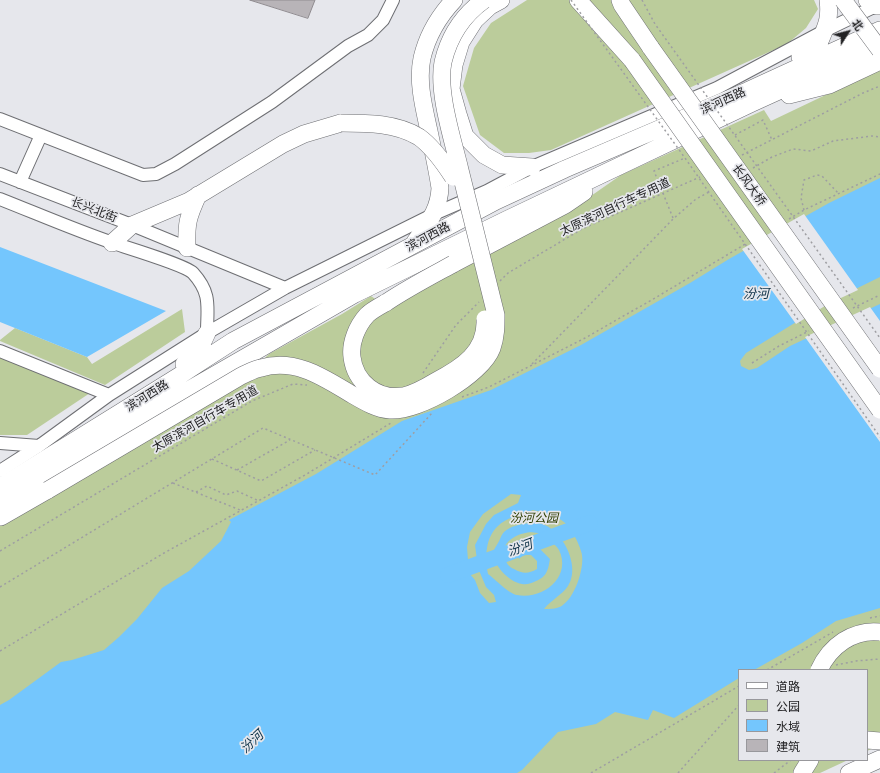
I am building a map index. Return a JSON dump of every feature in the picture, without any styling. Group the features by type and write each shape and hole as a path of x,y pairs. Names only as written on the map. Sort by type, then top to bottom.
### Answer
{"highway":[{"path":"414,244 434,214 439,200 440,188 424,107 421,80 422,59 430,36 444,11 454,0"},
{"path":"469,0 458,9 442,34 434,66 434,98 453,177 485,314 486,324 483,337 474,356 465,364 454,372 417,391 403,396 390,396 377,393 366,386 357,375 352,363 351,351 354,336 367,315 397,295 453,264 565,205 624,164"},
{"path":"0,513 48,490 242,376 259,368 271,365 299,367 325,378 363,402 378,408 390,410 409,408 438,396 473,373 485,362 492,348 496,334 496,315 448,121 442,88 443,63 450,40 462,20 484,0"},
{"path":"501,0 490,6 475,20 461,42 454,65 452,89 465,136 484,155 502,165 532,167"},
{"path":"578,0 632,60"},
{"path":"595,0 603,18 632,60 880,410"},
{"name":"长风大桥","path":"620,0 651,48 880,369"},
{"path":"628,0 651,48"},
{"path":"749,97 794,60 817,49 828,22 828,0"},
{"path":"843,0 880,50"},
{"path":"851,0 880,40"},
{"name":"滨河西路","path":"0,513 30,485 185,392 355,294 515,215 624,164 749,97 880,30"},
{"name":"滨河西路","path":"0,487 233,341 496,201 537,182 880,45"},
{"path":"749,97 829,85 880,61"},
{"path":"112,243 132,225 189,201 283,144 304,134 342,123 366,123 400,128 420,138 439,157 453,177"},
{"path":"187,248 186,230 188,216 198,195"},
{"path":"146,396 198,352 207,333"},
{"path":"69,462 117,450"},
{"path":"828,669 829,652 838,644 851,636 863,633 880,632"},
{"path":"828,669 844,652 855,645 865,642 880,642"},
{"path":"868,740 880,741"},
{"path":"849,773 880,759"},
{"path":"802,773 809,761"}],"street":[{"path":"0,119 143,174 156,174 175,164 272,102 348,46 368,35 383,20 394,0"},
{"path":"0,471 39,446 109,395 207,333 284,288 434,214 486,191 532,167 717,88 876,4"},
{"path":"20,182 41,135"},
{"name":"长兴北街","path":"0,174 132,225 284,288"},
{"name":"长兴北街","path":"0,199 112,243 171,263 191,272 201,283 208,298 207,333"},
{"path":"0,351 109,395"},
{"path":"0,443 39,446"}],"path":[{"path":"571,0 880,437"},
{"path":"642,0 655,24 880,338"},
{"path":"739,157 863,93 880,86"},
{"path":"735,135 763,120 772,140"},
{"path":"752,168 772,156 793,149 811,151 833,141 872,136 880,137"},
{"path":"673,219 654,171 684,158"},
{"name":"太原滨河自行车专用道","path":"497,284 508,274 582,229 705,174"},
{"path":"804,210 801,198 804,180 817,175 822,176 839,194"},
{"path":"530,366 673,219 696,199 710,191"},
{"path":"421,376 456,325 482,299"},
{"name":"太原滨河自行车专用道","path":"0,551 252,400 293,384 310,386"},
{"path":"0,587 263,428 375,475 434,411"},
{"path":"237,470 290,440"},
{"path":"212,459 261,481 315,450"},
{"path":"173,482 240,511"},
{"path":"196,492 207,486 226,495 237,491 259,501"},
{"path":"867,619 880,616"},
{"path":"768,669 837,630"},
{"path":"828,669 856,661 880,659"},
{"path":"591,773 738,687"},
{"path":"678,773 738,706"},
{"path":"774,773 790,761"}],"green space":[{"path":"527,0 814,0 818,9 806,28 787,44 551,150 529,153 504,153 480,135 463,86 474,48 491,23"},
{"name":"汾河公园","path":"880,69 880,745 868,751 868,669 738,669 738,761 846,761 820,773 0,773 0,526 235,387 269,354 342,314 371,296 387,307 578,205 621,175 764,110 771,121"},
{"path":"182,309 185,332 105,385 0,341 15,328 87,357 92,364"},
{"path":"0,357 90,393 27,435 0,435"}],"water":[{"name":"汾河公园","path":"880,178 880,277 827,303 746,353 740,361 741,366 749,370 757,368 790,346 880,304 880,608 836,621 802,643 756,669 738,669 738,679 674,718 653,710 648,720 615,712 596,724 558,732 522,770 517,773 0,773 0,705 61,662 104,650 137,619 162,588 189,571 221,541 231,522 229,520 316,474 402,421 491,390 581,345 829,203","holes":["511,494 521,495 518,503 494,515 486,524 475,545 478,568 486,587 494,595 496,602 489,603 480,593 475,580 469,573 467,547 470,532 483,514","533,510 545,513 561,520 569,527 578,544 582,557 579,579 572,594 562,606 552,609 544,609 568,586 572,577 572,566 570,555 565,544 558,534 549,527 539,523 529,523 509,528 504,532 494,549 496,562 502,572 517,583 529,584 543,577 548,568 550,559 537,546 528,543 521,546 516,553 519,559 523,555 531,555 537,561 537,569 528,573 520,572 509,566 505,560 504,549 509,541 518,535 533,532 541,535 557,547 562,560 562,569 553,584 545,590 527,596 514,594 488,574 486,561 488,542 494,531 501,523 514,516"]},
{"path":"0,247 166,311 87,357 0,322"}],"pier":[{"path":"804,214 858,290 828,304 796,324 742,249"},
{"path":"870,307 880,321 880,442 805,337"}],"building":[{"path":"250,0 315,0 308,18"}],"waterway":[{"name":"汾河","path":"448,575 590,523"}]}
